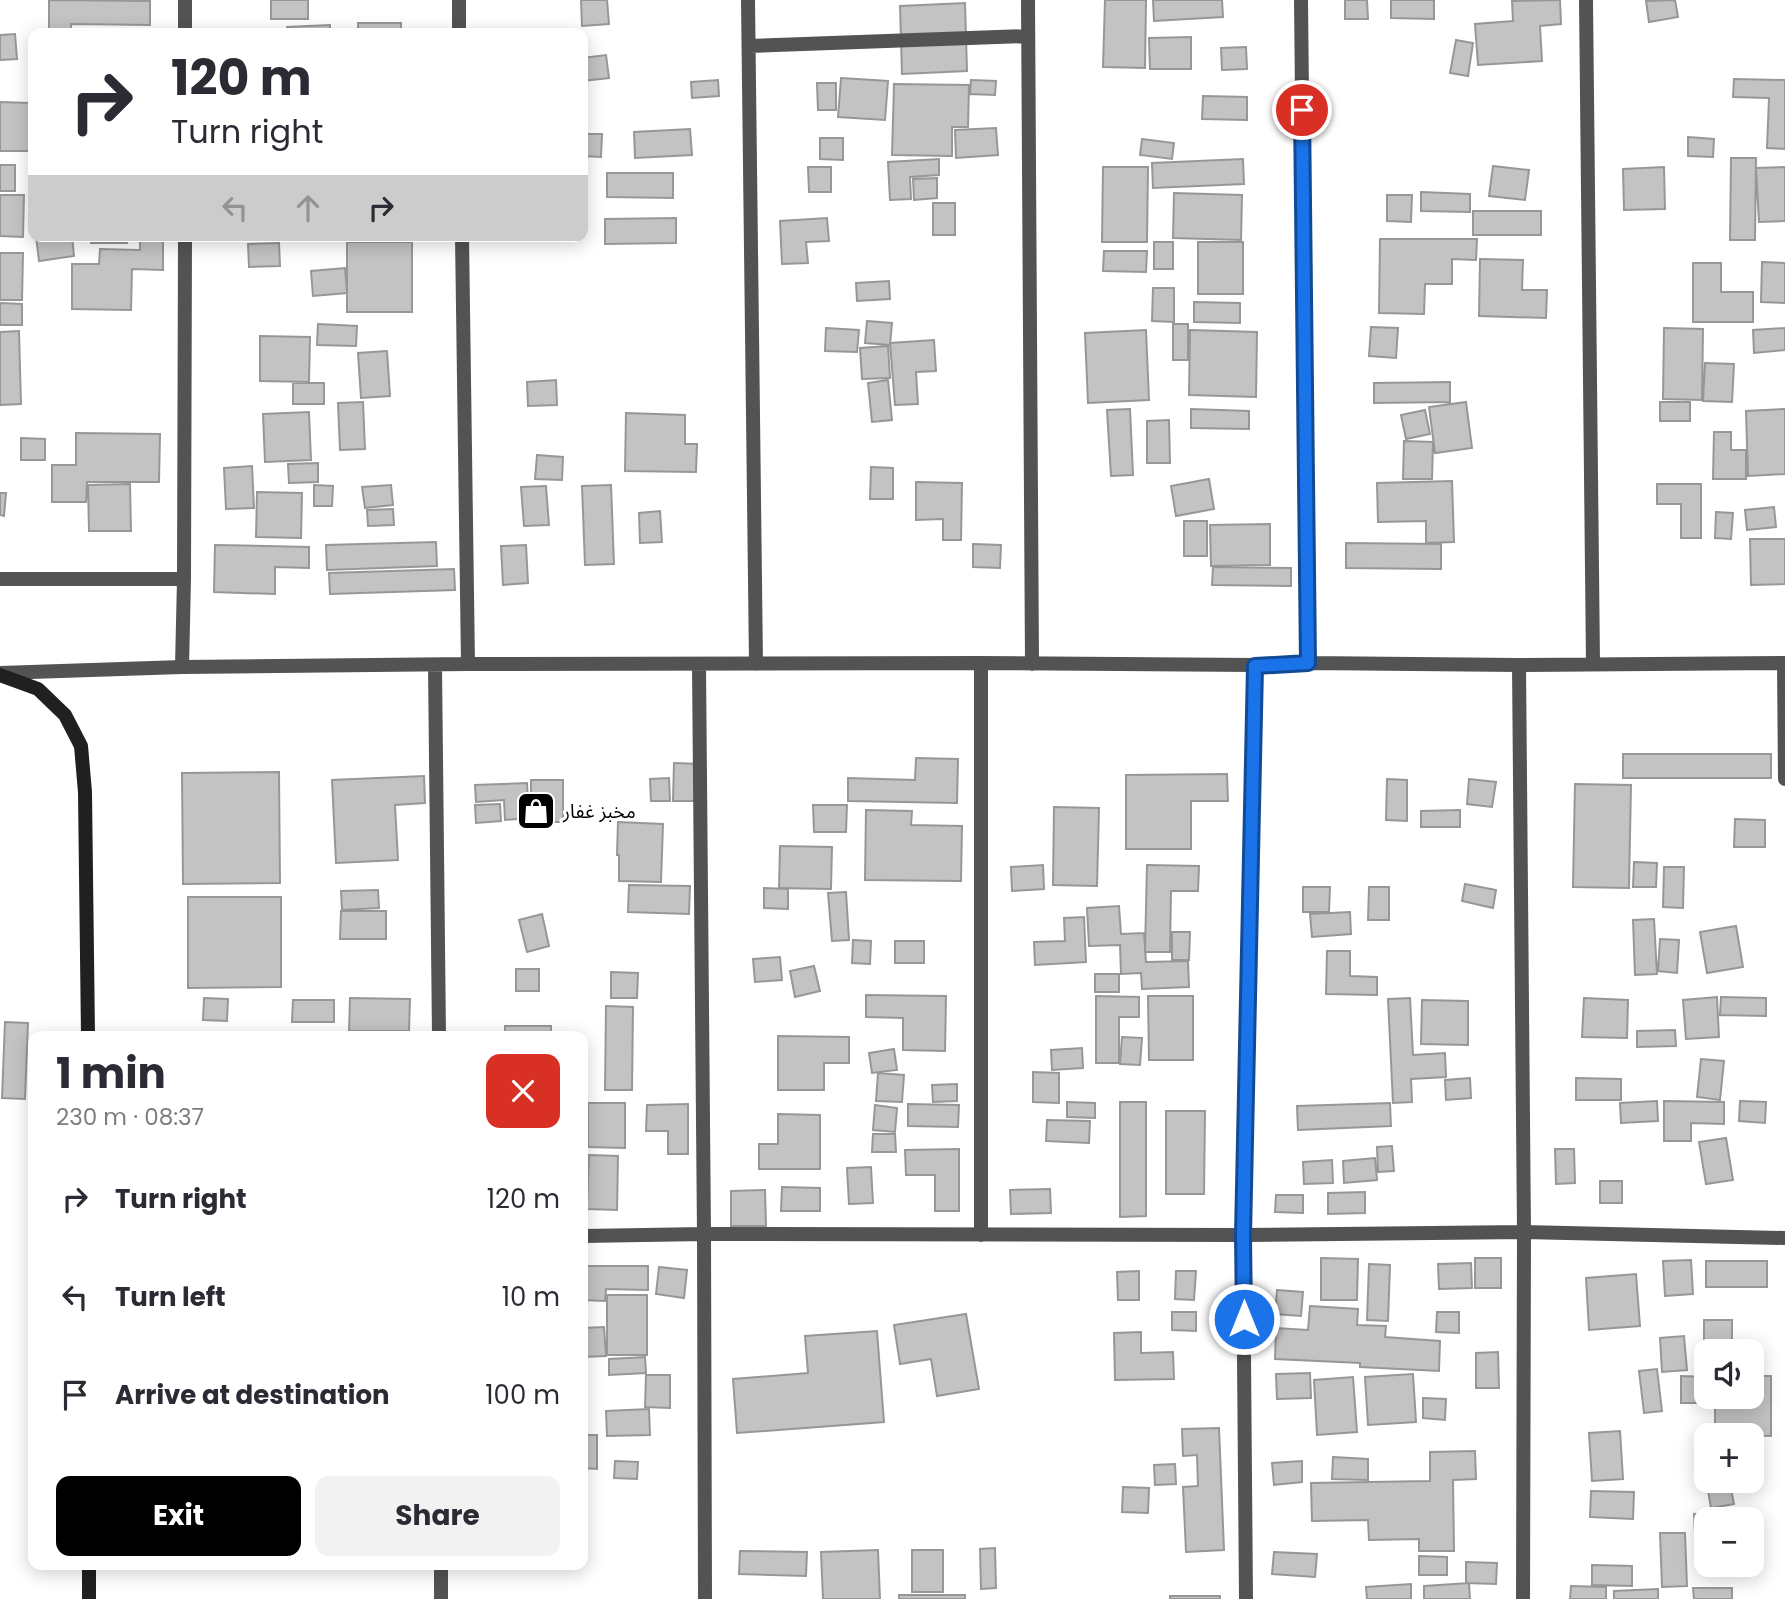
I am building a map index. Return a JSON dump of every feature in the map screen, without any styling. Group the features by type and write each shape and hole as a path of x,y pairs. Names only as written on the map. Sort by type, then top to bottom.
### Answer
{"main road":[{"path":"0,674 38,689 65,715 81,746 85,792 88,1031"},
{"path":"89,1570 89,1599"}],"street":[{"path":"185,0 185,28"},
{"path":"459,0 459,28"},
{"path":"748,0 756,664"},
{"path":"1028,0 1032,664"},
{"path":"1301,0 1308,663"},
{"path":"1586,0 1593,664"},
{"path":"749,46 1028,36"},
{"path":"182,667 185,242"},
{"path":"462,242 468,664"},
{"path":"0,579 184,579"},
{"path":"981,663 981,1235"},
{"path":"0,674 182,667 468,664 981,663 1255,666 1308,663 1785,663 1785,779"},
{"path":"435,665 439,1031"},
{"path":"699,665 705,1599"},
{"path":"1519,665 1524,1231 1523,1599"},
{"path":"1246,1599 1243,1235 1255,666"},
{"path":"588,1236 1243,1235 1524,1231 1785,1238"},
{"path":"441,1570 441,1599"}],"building":[{"path":"49,0 150,1 150,25 71,24 71,28 49,28"},
{"path":"271,0 308,0 308,19 271,19"},
{"path":"581,0 607,0 609,24 582,26"},
{"path":"1105,0 1146,0 1145,68 1103,67"},
{"path":"1153,0 1222,0 1223,17 1154,21"},
{"path":"1345,0 1367,0 1368,19 1345,19"},
{"path":"1391,0 1434,0 1434,19 1391,18"},
{"path":"1560,0 1561,24 1540,26 1542,61 1478,65 1475,24 1513,21 1512,1"},
{"path":"1675,0 1678,17 1649,22 1646,1"},
{"path":"965,3 967,71 902,74 900,6"},
{"path":"358,23 401,23 401,28 358,28"},
{"path":"330,25 330,28 287,27"},
{"path":"15,34 17,59 0,60 0,35"},
{"path":"1191,37 1191,69 1150,69 1149,38"},
{"path":"1456,40 1473,43 1468,76 1450,73"},
{"path":"1246,47 1247,69 1222,70 1221,48"},
{"path":"606,55 609,78 588,80 588,57"},
{"path":"841,78 888,81 885,120 838,117"},
{"path":"1734,79 1785,80 1785,149 1767,148 1769,98 1733,97"},
{"path":"718,80 719,96 692,98 691,82"},
{"path":"971,80 996,81 995,95 970,94"},
{"path":"817,83 836,83 836,110 818,110"},
{"path":"894,84 969,85 968,127 952,127 952,156 892,155"},
{"path":"1203,96 1247,97 1247,120 1202,119"},
{"path":"0,102 28,103 28,151 0,151"},
{"path":"996,128 998,155 956,158 955,130"},
{"path":"690,129 692,155 635,158 634,132"},
{"path":"588,134 602,134 601,157 588,156"},
{"path":"1688,137 1714,139 1713,157 1688,156"},
{"path":"820,138 843,138 843,160 820,159"},
{"path":"1142,139 1174,143 1172,159 1140,155"},
{"path":"1731,158 1756,158 1755,240 1730,240"},
{"path":"939,159 939,175 910,177 911,199 890,200 888,162"},
{"path":"1243,159 1244,184 1153,188 1152,163"},
{"path":"0,165 15,165 15,191 0,191"},
{"path":"1493,166 1529,170 1525,200 1489,196"},
{"path":"808,167 831,167 831,192 809,192"},
{"path":"1103,167 1148,167 1147,242 1102,242"},
{"path":"1664,167 1665,209 1624,210 1623,169"},
{"path":"1785,167 1785,221 1759,222 1756,168"},
{"path":"607,173 673,173 673,198 607,197"},
{"path":"937,178 937,198 914,200 913,179"},
{"path":"1421,192 1470,194 1470,212 1421,211"},
{"path":"1174,193 1242,195 1241,240 1173,238"},
{"path":"0,195 24,195 23,237 0,236"},
{"path":"1387,195 1412,195 1411,222 1387,221"},
{"path":"933,203 955,203 955,235 933,235"},
{"path":"1473,211 1541,211 1541,235 1473,235"},
{"path":"676,218 676,243 605,244 605,219"},
{"path":"827,218 829,241 806,242 808,263 782,264 780,221"},
{"path":"1380,239 1477,239 1476,260 1452,259 1452,284 1425,284 1424,314 1379,313"},
{"path":"37,242 73,242 74,256 39,261"},
{"path":"91,242 127,242 127,243"},
{"path":"140,242 163,242 163,270 132,269 131,310 72,309 72,264 99,264 100,249 140,250"},
{"path":"347,242 412,242 412,312 347,312"},
{"path":"1154,242 1173,242 1173,269 1154,269"},
{"path":"1198,242 1243,242 1243,294 1198,294"},
{"path":"279,243 280,266 249,267 248,244"},
{"path":"1104,251 1147,251 1146,272 1103,271"},
{"path":"0,253 23,253 22,300 0,300"},
{"path":"1480,259 1523,260 1522,290 1547,290 1546,318 1479,316"},
{"path":"1762,262 1785,263 1785,303 1761,302"},
{"path":"1693,263 1721,263 1721,292 1753,292 1753,322 1693,322"},
{"path":"345,268 347,293 313,296 311,271"},
{"path":"889,281 890,299 857,301 856,283"},
{"path":"1153,288 1174,288 1174,322 1152,321"},
{"path":"1194,302 1240,303 1240,323 1194,322"},
{"path":"0,303 22,304 22,325 0,325"},
{"path":"867,321 892,323 890,345 865,343"},
{"path":"318,324 357,326 356,346 317,345"},
{"path":"1173,324 1188,324 1188,360 1173,360"},
{"path":"1371,327 1398,328 1396,358 1369,356"},
{"path":"826,328 859,330 857,352 825,351"},
{"path":"1664,328 1703,329 1702,400 1663,399"},
{"path":"1785,328 1785,350 1754,353 1753,330"},
{"path":"1146,330 1149,400 1088,403 1085,333"},
{"path":"1190,330 1257,332 1256,397 1189,395"},
{"path":"19,331 21,404 0,405 0,332"},
{"path":"260,336 310,337 309,382 260,381"},
{"path":"934,340 936,371 916,372 918,404 895,405 890,343"},
{"path":"888,346 890,378 862,379 860,348"},
{"path":"387,351 390,396 361,398 358,353"},
{"path":"1705,363 1734,364 1732,402 1703,401"},
{"path":"556,380 557,405 528,406 527,382"},
{"path":"888,380 892,420 872,422 868,383"},
{"path":"1450,382 1450,402 1374,403 1374,383"},
{"path":"293,383 324,383 324,404 293,404"},
{"path":"363,402 365,449 340,450 338,403"},
{"path":"1466,402 1472,448 1435,453 1429,407"},
{"path":"1660,402 1690,402 1690,421 1660,421"},
{"path":"1130,409 1133,475 1111,476 1107,410"},
{"path":"1191,409 1249,411 1249,429 1191,428"},
{"path":"1785,409 1785,474 1748,476 1746,411"},
{"path":"1425,410 1430,434 1406,439 1401,415"},
{"path":"309,412 311,460 265,462 263,414"},
{"path":"626,413 685,415 685,444 697,444 696,472 625,471"},
{"path":"1169,420 1170,463 1147,463 1147,421"},
{"path":"1714,432 1731,432 1731,450 1746,450 1746,479 1713,479"},
{"path":"76,433 160,434 159,482 87,482 86,502 52,502 52,465 76,465"},
{"path":"21,438 45,439 45,460 21,460"},
{"path":"1404,441 1433,442 1432,479 1403,479"},
{"path":"537,455 563,457 562,480 535,479"},
{"path":"318,463 318,482 289,483 288,464"},
{"path":"252,466 254,508 226,509 224,468"},
{"path":"871,467 893,468 893,499 870,499"},
{"path":"1209,479 1214,509 1176,516 1171,486"},
{"path":"1452,481 1454,542 1426,543 1426,521 1378,522 1377,483"},
{"path":"916,482 962,483 961,540 943,540 943,519 916,520"},
{"path":"130,484 131,531 89,531 88,485"},
{"path":"1657,484 1701,484 1701,538 1681,538 1681,504 1657,504"},
{"path":"314,485 333,486 332,506 314,506"},
{"path":"391,485 393,505 365,508 362,487"},
{"path":"611,485 614,564 585,565 582,486"},
{"path":"546,486 549,525 524,526 521,487"},
{"path":"257,492 302,493 301,538 256,537"},
{"path":"0,493 6,493 4,516 0,515"},
{"path":"1774,507 1776,527 1747,530 1745,510"},
{"path":"393,509 394,525 368,526 367,510"},
{"path":"660,511 662,542 640,543 639,513"},
{"path":"1716,512 1733,513 1731,539 1715,538"},
{"path":"1184,521 1207,521 1207,556 1184,556"},
{"path":"1270,524 1270,565 1211,566 1210,525"},
{"path":"1750,539 1785,539 1785,584 1751,585"},
{"path":"436,542 437,566 327,570 326,545"},
{"path":"1346,543 1441,544 1441,569 1346,568"},
{"path":"973,544 1001,545 1000,568 973,567"},
{"path":"215,545 309,547 309,568 275,567 275,594 214,592"},
{"path":"526,545 528,583 503,585 501,546"},
{"path":"1213,567 1291,568 1291,586 1212,585"},
{"path":"454,569 455,590 330,594 329,573"},
{"path":"1623,754 1771,754 1771,778 1623,778"},
{"path":"916,758 958,759 957,803 848,801 848,778 915,780"},
{"path":"674,763 701,764 702,801 673,801"},
{"path":"279,772 280,883 183,884 182,773"},
{"path":"1227,774 1228,801 1191,801 1191,849 1126,849 1126,775"},
{"path":"424,776 425,803 395,805 398,860 336,863 332,780"},
{"path":"669,778 670,801 651,801 650,779"},
{"path":"1387,779 1407,780 1407,821 1386,820"},
{"path":"1469,779 1496,782 1492,807 1467,804"},
{"path":"531,780 563,780 563,822 531,822"},
{"path":"527,783 529,818 505,820 504,800 476,802 475,785"},
{"path":"1575,784 1631,785 1629,888 1573,887"},
{"path":"500,804 501,821 476,823 475,805"},
{"path":"813,805 847,805 846,832 814,832"},
{"path":"1054,807 1099,808 1097,886 1053,885"},
{"path":"866,810 912,811 911,825 962,826 961,881 865,880"},
{"path":"1460,810 1460,827 1421,827 1421,811"},
{"path":"1735,819 1765,820 1765,847 1734,847"},
{"path":"618,822 663,824 661,882 619,881"},
{"path":"780,846 832,847 831,889 779,888"},
{"path":"1634,862 1657,863 1656,887 1633,887"},
{"path":"1043,865 1044,889 1012,891 1011,867"},
{"path":"1147,865 1199,866 1198,891 1171,891 1170,952 1145,952"},
{"path":"1664,867 1684,867 1683,908 1663,907"},
{"path":"1465,884 1496,890 1493,908 1462,901"},
{"path":"629,885 690,886 689,914 628,912"},
{"path":"1303,887 1330,887 1329,912 1303,912"},
{"path":"1369,887 1389,887 1389,920 1368,920"},
{"path":"764,888 788,889 788,909 764,908"},
{"path":"378,890 379,908 342,910 341,891"},
{"path":"846,892 849,940 832,941 828,893"},
{"path":"188,897 281,897 281,987 188,988"},
{"path":"1119,906 1121,934 1144,933 1146,962 1188,961 1189,987 1142,989 1141,973 1121,974 1120,945 1089,946 1087,908"},
{"path":"341,911 386,911 386,939 340,939"},
{"path":"1350,912 1351,934 1312,937 1310,914"},
{"path":"542,914 549,946 527,952 519,920"},
{"path":"1084,917 1086,962 1035,965 1034,942 1065,941 1064,918"},
{"path":"1654,919 1657,974 1635,975 1633,920"},
{"path":"1736,926 1743,967 1707,973 1700,932"},
{"path":"1172,932 1190,932 1189,960 1172,960"},
{"path":"1660,939 1679,940 1677,973 1658,971"},
{"path":"853,940 871,941 870,964 852,963"},
{"path":"895,941 924,941 924,963 895,963"},
{"path":"1327,951 1350,951 1350,976 1377,977 1377,995 1326,994"},
{"path":"780,957 782,980 755,982 753,959"},
{"path":"814,966 820,991 795,997 790,971"},
{"path":"516,969 539,969 539,991 516,991"},
{"path":"611,972 638,973 637,998 611,998"},
{"path":"1095,974 1119,974 1119,992 1095,992"},
{"path":"866,995 946,996 945,1051 903,1050 903,1018 866,1017"},
{"path":"1096,996 1139,997 1139,1017 1119,1017 1119,1063 1096,1063"},
{"path":"1148,996 1193,996 1193,1060 1149,1060"},
{"path":"1717,997 1719,1037 1686,1039 1683,1000"},
{"path":"1721,997 1766,998 1766,1016 1720,1015"},
{"path":"204,998 228,999 227,1021 203,1020"},
{"path":"350,998 410,999 409,1031 349,1031"},
{"path":"1410,998 1413,1055 1445,1053 1446,1077 1411,1079 1412,1102 1393,1103 1388,999"},
{"path":"1584,998 1628,1000 1627,1038 1582,1037"},
{"path":"293,1000 334,1000 334,1022 292,1022"},
{"path":"1422,1000 1468,1001 1468,1045 1421,1044"},
{"path":"606,1006 633,1007 632,1090 605,1090"},
{"path":"5,1022 28,1023 25,1099 2,1098"},
{"path":"505,1026 551,1026 551,1031 505,1031"},
{"path":"1675,1030 1676,1046 1637,1047 1637,1031"},
{"path":"778,1036 849,1037 849,1063 824,1063 824,1090 778,1090"},
{"path":"1122,1037 1142,1038 1140,1065 1120,1064"},
{"path":"1082,1048 1083,1068 1052,1070 1051,1050"},
{"path":"894,1049 897,1070 872,1073 869,1053"},
{"path":"1701,1059 1724,1061 1720,1100 1697,1097"},
{"path":"1033,1072 1059,1073 1059,1103 1033,1102"},
{"path":"878,1073 904,1075 902,1102 876,1101"},
{"path":"1470,1078 1471,1098 1446,1100 1445,1080"},
{"path":"1576,1078 1621,1079 1621,1100 1576,1100"},
{"path":"957,1084 957,1101 933,1102 932,1085"},
{"path":"1657,1101 1658,1121 1621,1123 1620,1103"},
{"path":"1664,1101 1724,1102 1724,1124 1691,1123 1691,1141 1664,1141"},
{"path":"1740,1101 1766,1102 1765,1123 1739,1121"},
{"path":"1067,1102 1095,1103 1095,1118 1067,1117"},
{"path":"1120,1102 1146,1102 1146,1216 1120,1217"},
{"path":"588,1103 625,1103 625,1148 588,1147"},
{"path":"1390,1103 1391,1126 1298,1130 1297,1106"},
{"path":"688,1104 688,1154 668,1154 668,1131 646,1131 647,1105"},
{"path":"908,1104 959,1105 958,1127 908,1126"},
{"path":"875,1105 897,1108 895,1132 873,1130"},
{"path":"1166,1111 1205,1111 1204,1194 1166,1194"},
{"path":"778,1114 820,1115 820,1169 759,1169 759,1144 778,1144"},
{"path":"1047,1120 1090,1121 1089,1143 1046,1141"},
{"path":"873,1134 895,1134 896,1152 872,1152"},
{"path":"1726,1138 1733,1180 1706,1184 1699,1142"},
{"path":"1392,1146 1394,1171 1378,1172 1377,1147"},
{"path":"959,1149 959,1211 935,1211 935,1175 906,1175 905,1150"},
{"path":"1555,1149 1574,1149 1575,1183 1556,1184"},
{"path":"589,1155 618,1156 617,1210 588,1209"},
{"path":"1375,1158 1377,1180 1344,1183 1343,1161"},
{"path":"1332,1160 1333,1183 1304,1184 1303,1162"},
{"path":"871,1167 873,1203 849,1204 847,1168"},
{"path":"1600,1181 1622,1181 1622,1203 1600,1203"},
{"path":"782,1187 820,1188 820,1211 781,1211"},
{"path":"1050,1189 1051,1213 1011,1214 1010,1190"},
{"path":"765,1190 766,1226 731,1226 731,1191"},
{"path":"1365,1192 1365,1213 1328,1214 1328,1193"},
{"path":"1276,1195 1303,1195 1303,1213 1275,1212"},
{"path":"1321,1258 1358,1259 1357,1300 1321,1300"},
{"path":"1475,1258 1501,1258 1501,1288 1475,1288"},
{"path":"1691,1260 1693,1294 1665,1296 1663,1261"},
{"path":"1706,1261 1767,1261 1767,1287 1706,1287"},
{"path":"1471,1263 1472,1288 1439,1289 1438,1264"},
{"path":"1369,1264 1390,1265 1388,1321 1367,1320"},
{"path":"588,1266 648,1266 648,1290 606,1289 605,1301 588,1300"},
{"path":"659,1267 687,1270 684,1298 656,1294"},
{"path":"1139,1271 1139,1300 1118,1300 1117,1272"},
{"path":"1176,1271 1196,1271 1194,1300 1175,1299"},
{"path":"1636,1274 1640,1326 1589,1330 1586,1278"},
{"path":"1277,1290 1303,1292 1301,1316 1275,1314"},
{"path":"607,1295 647,1295 647,1355 607,1355"},
{"path":"1310,1306 1358,1309 1357,1325 1386,1326 1385,1337 1440,1341 1439,1371 1360,1367 1360,1363 1275,1359 1276,1328 1308,1330"},
{"path":"1172,1312 1196,1312 1196,1331 1172,1330"},
{"path":"1437,1312 1459,1312 1459,1333 1436,1332"},
{"path":"966,1314 979,1389 937,1396 931,1359 900,1364 894,1325"},
{"path":"1704,1320 1732,1320 1732,1339 1704,1339"},
{"path":"604,1327 606,1356 588,1357 588,1328"},
{"path":"877,1331 884,1422 737,1433 733,1379 808,1373 805,1336"},
{"path":"1141,1332 1141,1353 1173,1352 1174,1379 1115,1380 1114,1333"},
{"path":"1684,1336 1687,1370 1662,1372 1660,1338"},
{"path":"1498,1352 1499,1388 1476,1388 1476,1353"},
{"path":"645,1357 646,1373 609,1375 609,1359"},
{"path":"1657,1369 1662,1411 1644,1413 1639,1371"},
{"path":"1310,1373 1311,1398 1277,1399 1276,1374"},
{"path":"1413,1374 1416,1422 1368,1425 1365,1377"},
{"path":"646,1375 670,1375 670,1408 645,1407"},
{"path":"1681,1376 1694,1377 1694,1403 1681,1403"},
{"path":"1764,1376 1771,1376 1771,1436 1764,1436 1764,1423 1715,1423 1715,1409 1764,1409"},
{"path":"1353,1377 1357,1432 1317,1435 1314,1380"},
{"path":"1423,1398 1446,1399 1445,1420 1423,1418"},
{"path":"649,1409 650,1435 607,1436 606,1411"},
{"path":"1219,1428 1224,1550 1186,1552 1183,1487 1198,1486 1197,1455 1183,1456 1182,1429"},
{"path":"1620,1431 1623,1479 1592,1481 1589,1433"},
{"path":"588,1435 597,1435 597,1469 588,1468"},
{"path":"1475,1451 1476,1479 1453,1480 1454,1551 1419,1551 1419,1539 1369,1540 1368,1520 1312,1521 1311,1483 1430,1481 1430,1452"},
{"path":"1333,1457 1368,1459 1368,1480 1332,1479"},
{"path":"615,1461 638,1462 637,1479 614,1478"},
{"path":"1302,1461 1302,1482 1274,1485 1272,1463"},
{"path":"1175,1464 1176,1484 1155,1485 1154,1465"},
{"path":"1123,1487 1149,1488 1148,1513 1122,1512"},
{"path":"1591,1491 1634,1492 1633,1519 1590,1517"},
{"path":"1708,1493 1732,1493 1734,1504 1711,1507"},
{"path":"1660,1533 1685,1533 1687,1586 1662,1587"},
{"path":"995,1548 996,1588 981,1589 980,1549"},
{"path":"878,1550 880,1599 823,1599 821,1552"},
{"path":"912,1550 943,1550 943,1592 912,1592"},
{"path":"740,1551 807,1552 806,1576 739,1574"},
{"path":"1274,1552 1317,1554 1315,1577 1272,1574"},
{"path":"1419,1556 1447,1557 1447,1575 1419,1575"},
{"path":"1466,1562 1497,1563 1496,1584 1466,1583"},
{"path":"1592,1565 1632,1566 1632,1586 1592,1585"},
{"path":"1469,1583 1470,1599 1424,1599 1424,1586"},
{"path":"1411,1584 1411,1599 1367,1599 1366,1587"},
{"path":"1571,1586 1606,1587 1606,1599 1570,1599"},
{"path":"1693,1588 1732,1588 1732,1599 1694,1599"},
{"path":"1658,1589 1658,1599 1614,1599 1614,1591"},
{"path":"899,1595 965,1595 965,1599 899,1599"},
{"path":"1170,1596 1220,1596 1220,1599 1170,1599"}],"place":[{"name":"مخبز غفار","path":"536,811"}],"route":[{"path":"1244,1319 1243,1235 1255,666 1308,663 1302,110"}]}
